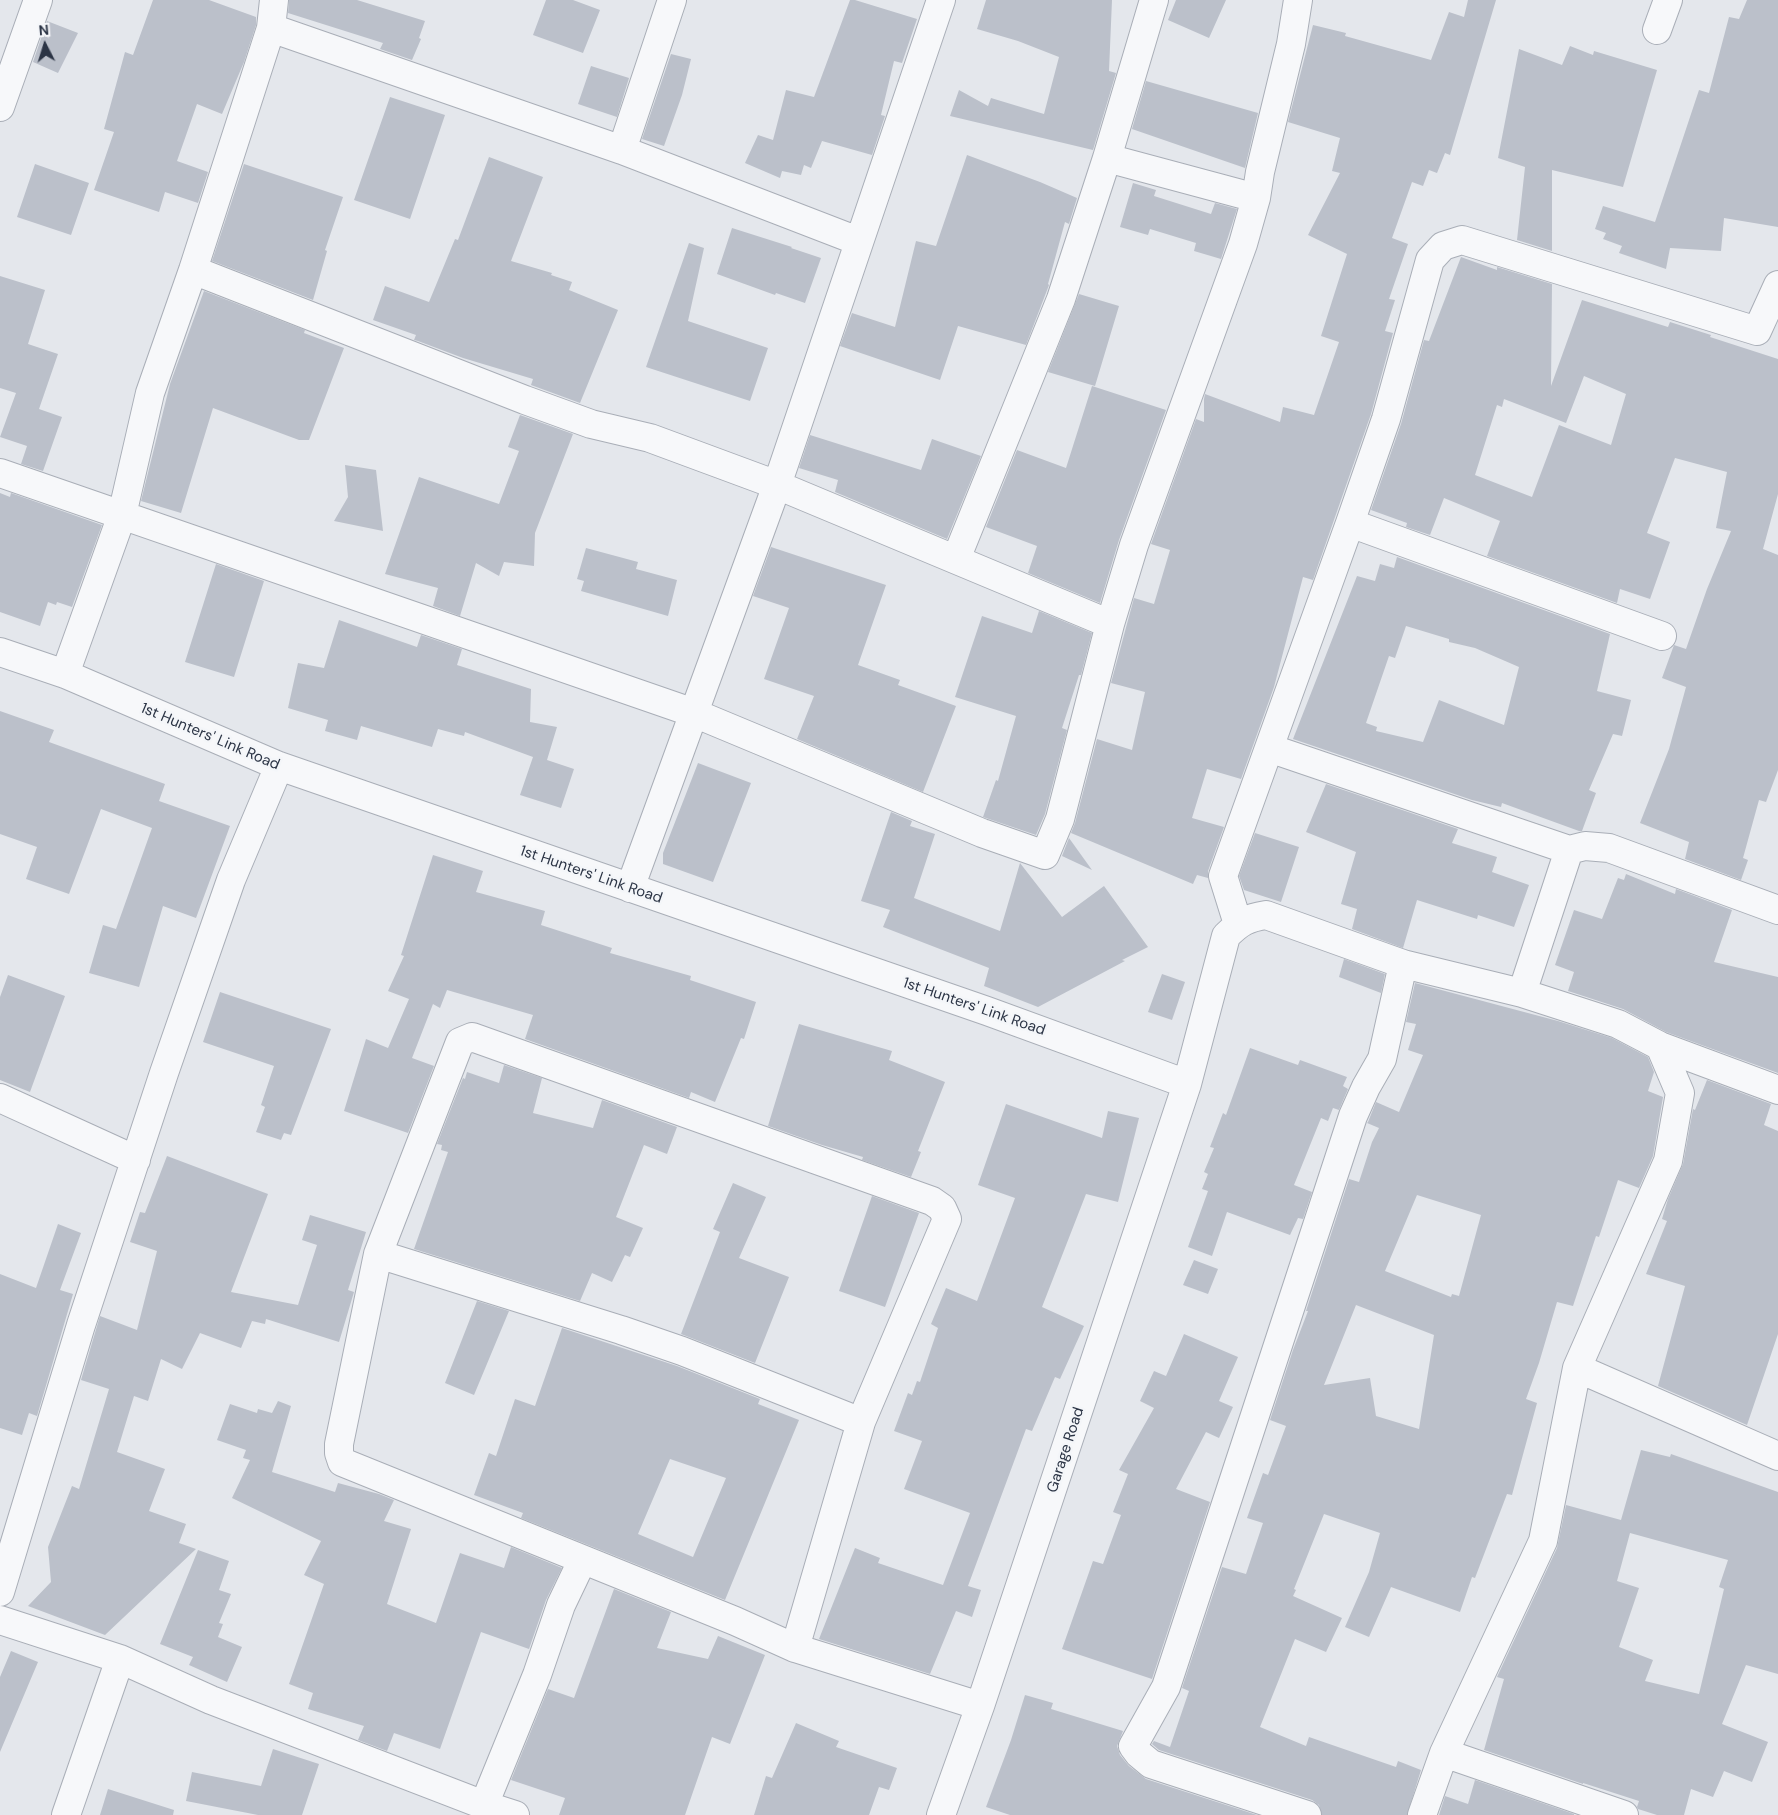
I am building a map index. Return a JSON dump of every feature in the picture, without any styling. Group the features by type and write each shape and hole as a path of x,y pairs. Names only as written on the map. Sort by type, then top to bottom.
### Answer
{"street":[{"path":"0,107 38,0"},
{"path":"65,674 122,515 150,393 193,270 271,28 274,0"},
{"path":"622,150 672,0"},
{"path":"630,888 777,485 941,0"},
{"path":"956,559 1061,299 1107,158 1154,0"},
{"path":"0,473 694,713 982,832 1045,855 1060,819 1110,624 1134,545 1243,244 1256,198 1260,172 1292,44 1298,0"},
{"path":"1657,30 1668,0"},
{"path":"271,28 622,150 858,241"},
{"path":"1107,158 1256,198"},
{"path":"1778,285 1757,331 1462,240 1443,246 1430,260 1386,419 1224,876 1238,924 1250,918 1266,915 1402,964 1522,993 1618,1024 1660,1046 1778,1090"},
{"path":"193,270 525,400 591,424 650,438 777,485 1110,624"},
{"path":"1350,523 1662,636"},
{"name":"1st Hunters' Link Road","path":"0,652 65,674 279,766 987,1011 1187,1084"},
{"path":"1269,748 1569,850 1585,846 1609,848 1778,910"},
{"path":"0,1592 81,1325 136,1160 231,880 279,766"},
{"path":"1522,993 1569,850"},
{"name":"Garage Road","path":"941,1815 980,1706 1187,1084 1226,936 1238,924"},
{"path":"1307,1815 1151,1764 1139,1754 1134,1746 1166,1688 1354,1112 1382,1059 1402,964"},
{"path":"795,1648 861,1422 947,1219 942,1208 932,1201 472,1036 460,1042 378,1254 338,1444 342,1462 582,1561 736,1621 795,1648 980,1706"},
{"path":"1422,1815 1444,1753 1542,1541 1577,1368 1668,1161 1680,1093 1660,1046"},
{"path":"0,1098 136,1160"},
{"path":"378,1254 621,1330 727,1369 861,1422"},
{"path":"1577,1368 1778,1456"},
{"path":"484,1805 537,1675 561,1605 582,1561"},
{"path":"0,1620 120,1659 211,1700 484,1805 515,1815"},
{"path":"66,1815 120,1659"},
{"path":"1444,1753 1624,1815"}],"building":[{"path":"153,0 209,0 256,17 256,25 244,62 222,114 197,104 177,161 208,172 198,203 165,192 159,212 94,190 114,132 104,129 125,52 133,55"},
{"path":"289,0 357,0 425,21 419,38 421,39 412,60 380,49 383,43 288,13"},
{"path":"546,0 573,0 600,10 583,53 533,35"},
{"path":"850,0 917,19 902,63 894,61 881,115 885,116 872,155 822,141 811,168 804,165 801,175 782,171 780,178 745,163 758,135 773,140 786,90 814,97"},
{"path":"986,0 1112,0 1109,71 1116,73 1093,150 950,116 959,90 988,106 991,98 1044,114 1059,57 1018,41 977,29"},
{"path":"1176,0 1226,0 1209,38 1168,20"},
{"path":"1468,0 1496,0 1450,155 1445,153 1437,173 1429,170 1423,186 1412,182 1392,238 1408,244 1389,299 1395,300 1385,331 1393,333 1371,414 1313,580 1303,577 1274,687 1241,779 1207,769 1192,818 1224,827 1208,871 1208,878 1197,875 1193,884 1071,833 1097,739 1132,750 1145,692 1111,683 1134,598 1154,604 1170,550 1151,544 1196,419 1204,422 1205,394 1280,422 1283,407 1314,415 1339,342 1321,336 1347,254 1308,235 1340,173 1332,171 1340,138 1288,122 1313,25 1346,33 1345,36 1431,60 1449,12 1464,17"},
{"path":"1747,0 1778,0 1778,227 1724,218 1721,251 1670,248 1666,269 1619,253 1622,246 1603,239 1606,233 1595,229 1603,206 1655,222 1699,90 1709,93 1729,17 1739,19"},
{"path":"47,21 78,33 58,73 33,62"},
{"path":"1570,46 1593,55 1594,51 1657,70 1623,187 1552,170 1552,251 1517,240 1525,167 1498,158 1519,49 1562,65"},
{"path":"671,54 691,59 682,95 664,146 642,139"},
{"path":"591,66 629,78 617,117 578,104"},
{"path":"1146,81 1258,113 1245,168 1132,129"},
{"path":"390,97 445,115 410,219 354,200"},
{"path":"967,155 1077,198 1069,224 1065,222 1049,285 1026,345 958,326 940,380 840,346 852,313 895,327 916,241 936,246"},
{"path":"489,157 543,177 511,261 552,273 551,275 572,282 569,290 618,310 580,403 531,385 533,379 463,358 414,340 416,335 373,320 385,286 429,302 455,239 458,240"},
{"path":"35,164 89,183 71,235 17,217"},
{"path":"244,164 343,197 325,250 327,251 313,300 212,261"},
{"path":"1133,183 1156,190 1154,196 1211,214 1215,203 1237,209 1221,259 1194,251 1196,243 1150,229 1148,235 1120,227"},
{"path":"732,228 821,258 805,303 776,293 775,295 717,274"},
{"path":"689,243 704,248 688,321 768,348 750,401 646,367"},
{"path":"1461,257 1497,270 1497,267 1552,284 1551,386 1582,300 1668,327 1670,322 1778,359 1778,494 1763,549 1778,555 1778,770 1766,802 1759,800 1743,858 1748,860 1741,880 1685,859 1689,842 1640,823 1669,749 1686,687 1662,678 1674,645 1686,649 1707,589 1731,531 1716,528 1727,472 1675,458 1647,533 1670,542 1650,599 1620,589 1617,603 1487,556 1500,521 1444,498 1430,535 1406,527 1407,523 1371,510 1401,424 1424,340 1429,341","holes":["1584,376 1626,394 1611,445 1559,425 1532,497 1475,475 1497,405 1502,407 1504,399 1566,423"]},
{"path":"0,276 45,290 28,344 58,354 39,409 62,417 43,471 21,464 27,446 0,437 16,393 0,388"},
{"path":"204,291 305,330 304,333 344,348 309,440 299,440 213,408 181,513 141,501 170,384"},
{"path":"1079,294 1119,306 1095,386 1048,372"},
{"path":"1092,386 1166,410 1119,540 1100,603 1028,573 1037,546 986,527 1017,450 1066,468"},
{"path":"520,415 573,434 535,533 534,566 504,562 499,576 476,563 460,616 433,606 438,588 385,574 419,477 499,504 519,451 508,447"},
{"path":"810,435 921,470 932,439 981,456 947,539 835,492 838,480 799,468"},
{"path":"345,465 376,470 383,531 334,521 348,497"},
{"path":"0,493 10,497 11,493 102,525 72,607 57,602 56,605 48,602 40,626 0,612"},
{"path":"771,547 886,585 858,665 900,680 898,685 956,706 923,792 797,739 814,696 764,679 789,608 753,596"},
{"path":"586,548 638,562 636,569 677,580 668,616 581,591 584,581 577,579"},
{"path":"1397,557 1610,634 1597,691 1631,700 1622,736 1613,734 1589,790 1596,793 1582,831 1502,803 1501,807 1472,800 1293,739 1357,576 1375,581 1380,564 1394,568","holes":["1406,626 1449,639 1449,642 1475,648 1519,667 1504,725 1439,700 1423,742 1376,731 1377,727 1366,723 1389,656 1395,658"]},
{"path":"216,564 264,581 234,677 185,662"},
{"path":"1039,611 1092,633 1081,675 1079,675 1062,728 1067,730 1045,814 1036,835 983,817 996,780 998,781 1016,716 955,697 982,616 1032,633"},
{"path":"339,620 417,647 421,635 462,649 457,665 531,689 530,722 557,727 547,760 574,769 561,808 520,795 533,757 465,732 464,736 438,729 432,747 361,726 357,740 325,731 328,720 288,708 298,663 324,668"},
{"path":"0,711 54,730 49,742 165,784 159,801 230,826 196,918 163,906 139,987 89,973 103,925 116,929 152,828 101,809 69,894 26,879 37,847 0,834"},
{"path":"698,763 751,783 713,882 663,864 663,853"},
{"path":"1326,784 1458,829 1452,843 1497,857 1492,872 1529,885 1514,927 1478,915 1477,919 1417,900 1403,948 1352,929 1357,909 1341,904 1356,852 1306,832"},
{"path":"891,812 912,821 910,826 935,834 914,898 1000,931 1020,863 1062,917 1104,886 1148,947 1038,1007 984,986 989,968 883,927 890,910 861,901"},
{"path":"1255,833 1299,847 1281,902 1244,890 1239,876"},
{"path":"1069,838 1092,870 1062,856"},
{"path":"433,855 483,871 476,892 545,911 541,925 612,948 610,953 691,976 690,980 756,1002 744,1039 741,1038 715,1102 691,1092 689,1098 525,1039 533,1015 447,990 440,1008 433,1004 412,1058 434,1066 408,1133 344,1111 366,1039 388,1048 409,999 388,991 404,956 401,955"},
{"path":"1626,874 1675,894 1676,889 1732,910 1714,962 1778,977 1778,1073 1666,1032 1623,1009 1568,991 1574,972 1555,965 1574,910 1602,919 1618,878 1624,880"},
{"path":"1344,959 1385,974 1381,993 1339,977"},
{"path":"1162,974 1185,982 1172,1020 1148,1012"},
{"path":"8,975 65,996 30,1092 0,1080 0,997"},
{"path":"1415,983 1558,1021 1612,1038 1648,1057 1654,1072 1648,1091 1663,1097 1653,1156 1639,1188 1618,1180 1599,1237 1596,1236 1573,1306 1557,1302 1526,1399 1537,1403 1512,1495 1507,1494 1475,1578 1472,1577 1460,1612 1391,1587 1369,1637 1345,1627 1369,1572 1380,1533 1324,1514 1294,1589 1296,1590 1293,1596 1342,1618 1326,1652 1295,1639 1260,1727 1306,1746 1309,1737 1396,1767 1398,1761 1421,1770 1407,1815 1322,1815 1319,1805 1312,1800 1159,1750 1152,1744 1154,1741 1170,1747 1189,1691 1182,1688 1222,1567 1246,1574 1263,1523 1247,1518 1263,1473 1268,1475 1286,1426 1270,1420 1308,1311 1306,1311 1349,1179 1359,1182 1372,1142 1379,1128 1367,1123 1376,1102 1399,1112 1423,1055 1408,1050 1416,1024 1406,1022","holes":["1417,1195 1481,1215 1459,1296 1452,1294 1451,1297 1385,1271","1356,1305 1434,1335 1419,1429 1376,1416 1370,1378 1324,1385"]},
{"path":"220,992 331,1029 291,1135 284,1133 281,1140 256,1132 265,1107 261,1105 274,1066 203,1042"},
{"path":"799,1024 892,1051 889,1060 945,1082 918,1151 921,1152 911,1177 862,1160 863,1157 768,1126"},
{"path":"1250,1048 1298,1065 1300,1060 1347,1077 1343,1086 1348,1089 1339,1110 1333,1108 1328,1121 1321,1118 1294,1185 1312,1192 1303,1219 1298,1218 1290,1235 1227,1212 1212,1256 1188,1247 1208,1191 1202,1189 1208,1174 1204,1172 1214,1148 1210,1147 1223,1113 1226,1115"},
{"path":"504,1065 542,1078 533,1113 593,1128 602,1100 677,1127 667,1154 644,1145 616,1217 643,1228 630,1257 625,1255 612,1282 592,1273 580,1301 414,1249 448,1152 441,1150 442,1145 437,1144 463,1078 465,1079 467,1072 499,1083"},
{"path":"1707,1080 1771,1104 1764,1125 1778,1131 1778,1334 1747,1425 1658,1386 1685,1286 1646,1274 1667,1221 1662,1219 1668,1199 1683,1164 1693,1109 1695,1110"},
{"path":"1006,1104 1102,1138 1108,1111 1139,1118 1118,1202 1086,1194 1042,1307 1084,1326 1060,1379 1055,1377 1032,1431 1026,1429 968,1586 981,1590 972,1617 956,1611 930,1674 819,1639 855,1548 880,1558 878,1563 943,1585 970,1513 904,1489 922,1441 894,1431 908,1393 912,1395 917,1381 920,1382 938,1328 931,1324 946,1288 977,1301 1015,1198 978,1185"},
{"path":"167,1156 268,1194 231,1292 298,1305 317,1245 302,1240 310,1215 366,1232 348,1290 354,1292 339,1342 266,1319 265,1324 252,1321 241,1348 200,1333 182,1369 161,1359 148,1401 134,1396 117,1452 165,1469 149,1511 186,1524 179,1543 196,1549 105,1635 28,1606 51,1582 48,1547 72,1486 79,1489 109,1389 81,1380 100,1316 137,1330 157,1251 130,1242 140,1212 145,1213"},
{"path":"733,1183 766,1197 739,1258 789,1277 755,1363 681,1334 720,1232 713,1229"},
{"path":"872,1196 919,1213 885,1307 839,1291"},
{"path":"58,1224 81,1233 60,1290 73,1294 37,1416 29,1413 22,1435 0,1428 0,1274 36,1288"},
{"path":"1194,1260 1218,1269 1208,1294 1183,1285"},
{"path":"477,1301 509,1311 474,1395 445,1383"},
{"path":"562,1328 677,1366 760,1399 758,1404 799,1420 725,1600 521,1518 523,1513 474,1495 489,1453 496,1456 515,1399 535,1406","holes":["670,1459 726,1478 693,1557 638,1534"]},
{"path":"1184,1334 1238,1357 1219,1401 1233,1407 1219,1438 1206,1432 1176,1489 1210,1502 1152,1679 1062,1649 1093,1561 1103,1564 1121,1515 1113,1512 1128,1474 1119,1470 1154,1408 1140,1401 1154,1371 1166,1376"},
{"path":"278,1401 291,1406 272,1472 335,1492 338,1483 394,1500 384,1521 411,1529 387,1604 436,1623 460,1553 504,1568 511,1547 562,1568 546,1600 529,1649 481,1632 440,1749 394,1733 387,1751 358,1740 364,1726 308,1709 313,1693 289,1684 324,1584 304,1575 321,1541 232,1498 250,1460 243,1458 246,1450 217,1440 230,1404 257,1413 258,1409 272,1413"},
{"path":"1641,1450 1670,1457 1671,1454 1778,1492 1778,1674 1746,1665 1722,1724 1768,1742 1752,1782 1724,1771 1713,1797 1691,1789 1684,1815 1657,1815 1638,1809 1639,1801 1484,1750 1504,1679 1497,1677 1557,1548 1566,1505 1621,1520","holes":["1630,1533 1728,1560 1719,1587 1724,1589 1699,1694 1645,1681 1653,1660 1619,1647 1639,1588 1617,1581"]},
{"path":"198,1550 229,1561 219,1590 231,1594 219,1623 223,1624 218,1637 242,1647 227,1682 189,1665 193,1657 160,1644"},
{"path":"614,1589 671,1612 657,1648 708,1659 718,1636 765,1655 730,1744 712,1737 685,1815 559,1815 565,1798 511,1780 548,1689 574,1698"},
{"path":"11,1651 38,1662 0,1752 0,1677"},
{"path":"1025,1695 1053,1703 1051,1709 1123,1731 1117,1746 1120,1755 1129,1766 1146,1779 1257,1815 1010,1815 986,1807 1011,1740"},
{"path":"796,1723 839,1741 836,1747 897,1768 889,1790 879,1787 869,1815 754,1815 766,1776 772,1778"},
{"path":"273,1749 319,1764 302,1815 258,1815 186,1801 192,1772 261,1786"},
{"path":"1475,1780 1574,1815 1439,1815 1445,1796 1468,1804"},
{"path":"108,1789 174,1810 173,1815 100,1815"}]}
